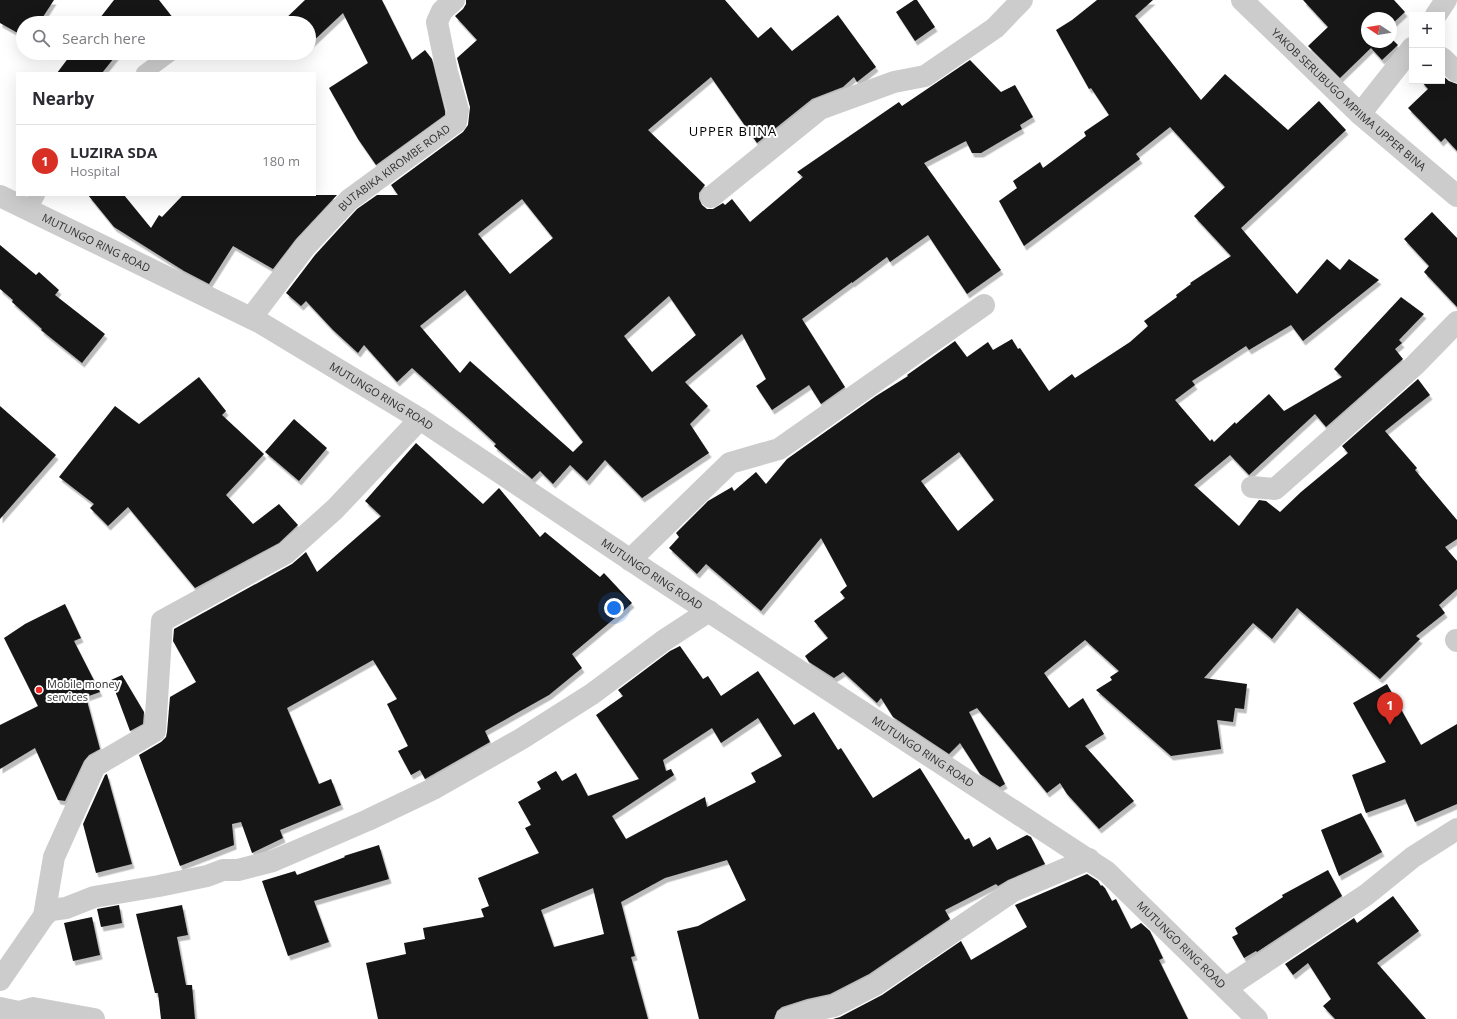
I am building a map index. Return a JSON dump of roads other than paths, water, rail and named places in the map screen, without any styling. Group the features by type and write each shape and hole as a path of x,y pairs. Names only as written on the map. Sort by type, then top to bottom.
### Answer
{"street":[{"name":"BUTABIKA KIROMBE ROAD","path":"251,318 305,247 348,200 456,122 458,110 447,72 437,22 442,11 454,0"},
{"path":"711,197 820,109 894,82 925,76 995,28 1022,0"},
{"name":"YAKOB SERUBUGO MPIIMA UPPER BINA","path":"1242,0 1360,114 1457,196"},
{"path":"1438,12 1446,0"},
{"path":"1360,114 1409,52"},
{"path":"1445,61 1457,72"},
{"name":"MUTUNGO RING ROAD","path":"0,196 33,203 251,318 420,419 630,560 1107,872 1257,1019"},
{"path":"630,560 730,463 778,449 984,305"},
{"path":"1252,487 1275,489 1415,365 1457,322"},
{"path":"44,916 54,857 95,766 155,731 162,621 286,553 336,510 420,419"},
{"path":"0,980 44,916 51,910 66,908 94,897 159,886 207,876 223,870 238,870 273,861 368,820 436,788 521,739 592,694 663,641 709,611"},
{"path":"1226,988 1366,895 1413,857 1457,829"},
{"path":"786,1019 811,1011 838,1013 875,985 1013,891 1088,859"},
{"path":"0,1008 19,1012 33,1008 94,1019"}],"lane":[{"path":"145,72 162,60"}],"place":[{"name":"Mobile money services","path":"39,690"},
{"name":"LUZIRA SDA","path":"1390,725"}],"district":[{"name":"UPPER BIINA","path":"733,131"}]}
